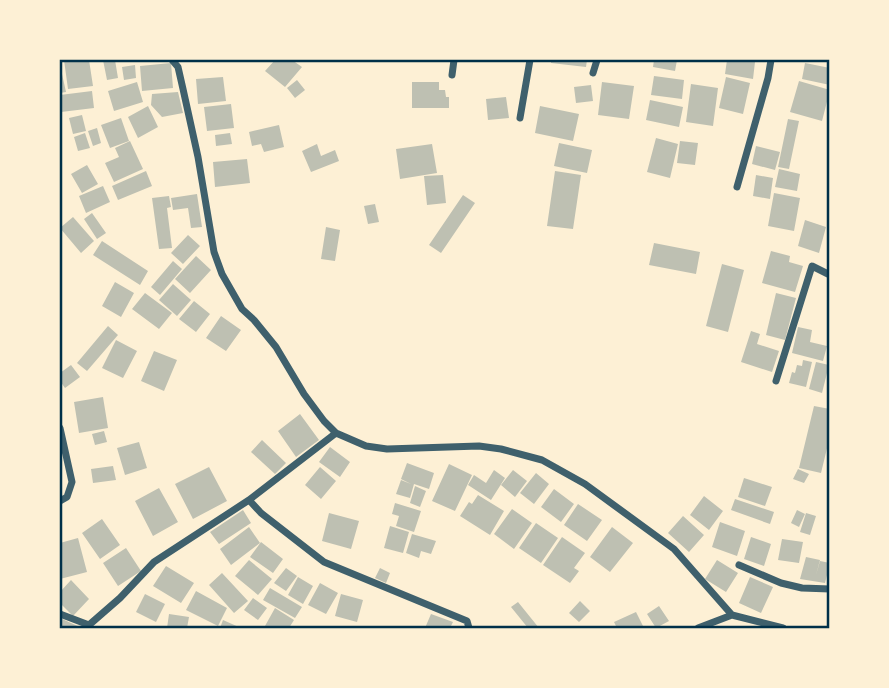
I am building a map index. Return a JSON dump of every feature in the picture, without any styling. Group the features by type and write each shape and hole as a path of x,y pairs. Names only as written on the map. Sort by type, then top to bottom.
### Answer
{"street":[{"path":"172,60 178,67 198,157 214,252 222,274 242,309 276,347 304,394 336,433 366,446 387,449 479,446 542,460 585,484 674,550 732,615 783,628"},
{"path":"452,75 454,60"},
{"path":"520,118 530,60"},
{"path":"593,73 597,60"},
{"path":"737,187 771,60"},
{"path":"776,381 812,266 830,275"},
{"path":"60,428 72,482 67,497 60,501"},
{"path":"60,614 89,625 120,598 154,562 249,500 336,433"},
{"path":"249,500 261,513 324,562 467,621 469,628"},
{"path":"739,565 781,583 802,588 830,589"},
{"path":"698,628 732,615"}],"building":[{"path":"64,60 89,60 93,86 68,89"},
{"path":"103,60 115,60 118,78 107,80"},
{"path":"275,60 292,60 302,67 285,87 265,71"},
{"path":"551,60 587,60 586,67 551,63"},
{"path":"654,60 677,60 675,71 653,67"},
{"path":"727,60 755,62 753,79 725,74"},
{"path":"171,63 173,88 142,91 140,66"},
{"path":"805,63 830,68 830,85 802,79"},
{"path":"135,65 136,78 124,80 122,67"},
{"path":"60,74 66,92 60,93"},
{"path":"654,76 684,80 682,99 651,95"},
{"path":"223,77 226,101 198,104 196,79"},
{"path":"726,77 750,83 743,114 719,108"},
{"path":"297,80 305,90 295,98 287,88"},
{"path":"799,81 830,90 822,121 790,112"},
{"path":"137,82 143,102 114,111 108,91"},
{"path":"412,82 439,82 439,90 445,90 446,97 449,97 449,108 412,108"},
{"path":"602,82 634,86 629,119 598,115"},
{"path":"691,84 718,88 713,126 686,122"},
{"path":"591,85 593,101 576,103 574,87"},
{"path":"92,91 94,108 61,112 60,95"},
{"path":"178,92 183,113 162,117 151,105 152,94"},
{"path":"506,97 509,118 488,120 486,99"},
{"path":"650,100 683,107 679,127 646,120"},
{"path":"231,104 234,128 207,131 204,107"},
{"path":"148,106 158,127 138,138 128,117"},
{"path":"540,106 579,114 573,141 535,133"},
{"path":"82,115 86,131 73,134 69,118"},
{"path":"121,118 129,141 110,148 101,125"},
{"path":"788,119 799,121 789,169 778,167"},
{"path":"279,125 284,147 264,152 261,144 252,146 249,132"},
{"path":"97,128 101,143 93,146 88,131"},
{"path":"85,133 90,148 78,151 74,137"},
{"path":"230,133 232,144 216,146 215,135"},
{"path":"656,138 678,144 670,178 647,172"},
{"path":"130,141 143,169 114,182 105,163 119,157 115,148"},
{"path":"680,141 698,143 695,165 677,163"},
{"path":"559,143 592,150 587,173 554,166"},
{"path":"317,144 321,156 335,150 339,161 311,172 302,151"},
{"path":"432,144 437,173 400,179 396,149"},
{"path":"756,146 780,152 775,170 752,164"},
{"path":"247,159 250,183 215,187 213,162"},
{"path":"87,165 98,184 82,193 71,174"},
{"path":"779,169 800,174 797,191 775,187"},
{"path":"146,171 152,186 118,200 112,186"},
{"path":"555,171 581,175 573,229 547,226"},
{"path":"443,175 446,203 427,205 424,176"},
{"path":"756,175 773,178 770,199 753,196"},
{"path":"103,186 110,202 86,213 79,196"},
{"path":"774,193 800,198 794,231 768,226"},
{"path":"197,194 202,227 191,228 188,208 173,210 171,198"},
{"path":"463,195 475,203 441,253 429,245"},
{"path":"169,196 171,207 167,208 172,248 159,249 152,198"},
{"path":"375,204 379,222 368,224 364,206"},
{"path":"92,213 106,233 97,239 84,219"},
{"path":"73,217 94,241 81,253 60,228"},
{"path":"805,220 826,227 819,253 798,246"},
{"path":"326,227 340,230 335,261 321,259"},
{"path":"188,235 200,246 183,264 171,253"},
{"path":"102,241 148,271 140,285 93,255"},
{"path":"654,243 700,252 696,274 649,265"},
{"path":"771,251 790,256 789,262 803,266 795,292 762,283"},
{"path":"196,256 211,270 190,293 175,279"},
{"path":"173,261 182,269 160,295 151,287"},
{"path":"722,264 744,270 728,332 706,326"},
{"path":"115,282 134,293 121,317 102,306"},
{"path":"173,284 191,300 177,316 159,300"},
{"path":"145,293 172,313 159,329 132,309"},
{"path":"776,293 796,298 785,340 766,335"},
{"path":"194,301 210,314 196,332 179,319"},
{"path":"221,316 241,330 226,351 206,338"},
{"path":"108,326 118,335 87,371 77,363"},
{"path":"798,327 812,330 810,342 827,346 823,361 792,353"},
{"path":"751,331 760,334 757,344 779,351 772,372 741,362"},
{"path":"116,340 137,351 123,378 102,368"},
{"path":"154,351 177,360 164,391 141,381"},
{"path":"803,360 812,362 806,387 789,383 792,372 795,373 797,365 802,366"},
{"path":"816,362 829,365 822,393 809,389"},
{"path":"71,365 80,377 65,388 60,381 60,373"},
{"path":"103,397 108,428 79,433 74,402"},
{"path":"814,406 830,409 830,436 821,473 799,468"},
{"path":"300,414 319,440 296,457 278,431"},
{"path":"104,431 107,442 95,445 92,434"},
{"path":"262,440 286,463 275,474 251,452"},
{"path":"139,442 147,468 125,475 117,448"},
{"path":"330,447 350,462 340,477 319,462"},
{"path":"407,463 434,473 429,489 414,484 410,498 396,494 401,480 411,484 401,479"},
{"path":"449,464 472,475 455,511 432,501"},
{"path":"113,466 116,480 93,483 91,469"},
{"path":"209,467 227,501 193,519 175,484"},
{"path":"320,467 336,481 321,499 305,485"},
{"path":"798,469 809,474 804,483 793,479"},
{"path":"494,470 505,478 491,500 468,485 474,475 486,483"},
{"path":"513,470 527,481 515,497 501,485"},
{"path":"536,473 549,484 534,504 520,493"},
{"path":"744,478 772,487 765,506 738,497"},
{"path":"415,486 426,491 420,507 410,503"},
{"path":"159,488 178,522 153,536 135,501"},
{"path":"554,489 574,504 561,522 541,507"},
{"path":"478,495 504,511 490,535 460,516 469,502 472,504"},
{"path":"704,496 723,511 709,530 690,515"},
{"path":"735,499 774,512 770,524 731,510"},
{"path":"395,503 421,511 414,532 396,526 399,516 392,514"},
{"path":"578,504 602,520 587,541 564,525"},
{"path":"512,509 532,523 514,549 494,534"},
{"path":"243,510 251,523 219,544 210,532"},
{"path":"797,510 805,514 799,527 791,523"},
{"path":"329,513 359,521 351,549 322,541"},
{"path":"806,513 816,516 810,535 800,532"},
{"path":"683,516 704,535 689,552 668,533"},
{"path":"102,519 120,545 100,559 82,533"},
{"path":"720,522 745,531 737,556 712,547"},
{"path":"536,523 558,538 541,563 519,548"},
{"path":"390,526 409,532 403,553 384,548"},
{"path":"249,527 260,543 231,565 220,549"},
{"path":"612,527 633,543 610,572 590,557"},
{"path":"412,534 436,541 431,554 421,551 419,558 406,553"},
{"path":"562,537 585,553 574,568 579,571 570,583 543,565"},
{"path":"751,537 771,544 764,566 744,559"},
{"path":"78,538 87,572 60,579 60,543"},
{"path":"782,539 803,542 799,563 778,560"},
{"path":"261,542 283,559 273,573 250,557"},
{"path":"126,548 141,571 118,586 103,563"},
{"path":"806,557 820,560 816,575 820,561 830,563 825,583 800,579"},
{"path":"249,560 272,579 258,595 235,576"},
{"path":"717,560 738,573 726,592 705,579"},
{"path":"166,566 194,583 181,603 153,586"},
{"path":"286,568 297,576 286,591 274,583"},
{"path":"380,568 390,573 386,583 375,578"},
{"path":"222,573 248,601 234,613 209,585"},
{"path":"298,577 313,586 303,604 288,595"},
{"path":"750,577 773,587 761,613 739,603"},
{"path":"71,580 89,599 73,616 60,603 60,592"},
{"path":"320,583 338,593 326,614 308,605"},
{"path":"270,588 302,607 295,618 263,600"},
{"path":"196,591 227,608 218,626 186,610"},
{"path":"145,594 165,604 156,622 136,612"},
{"path":"341,594 363,600 357,622 335,616"},
{"path":"253,598 267,608 258,620 244,610"},
{"path":"580,601 590,611 579,622 569,613"},
{"path":"518,602 539,628 528,628 511,607"},
{"path":"659,606 669,621 656,628 647,614"},
{"path":"275,608 294,620 289,628 265,626"},
{"path":"636,612 644,628 617,628 614,622"},
{"path":"169,614 189,617 187,628 167,628"},
{"path":"431,614 453,622 450,628 425,628"},
{"path":"60,618 82,628 60,628"},
{"path":"223,620 241,628 220,628"}]}
